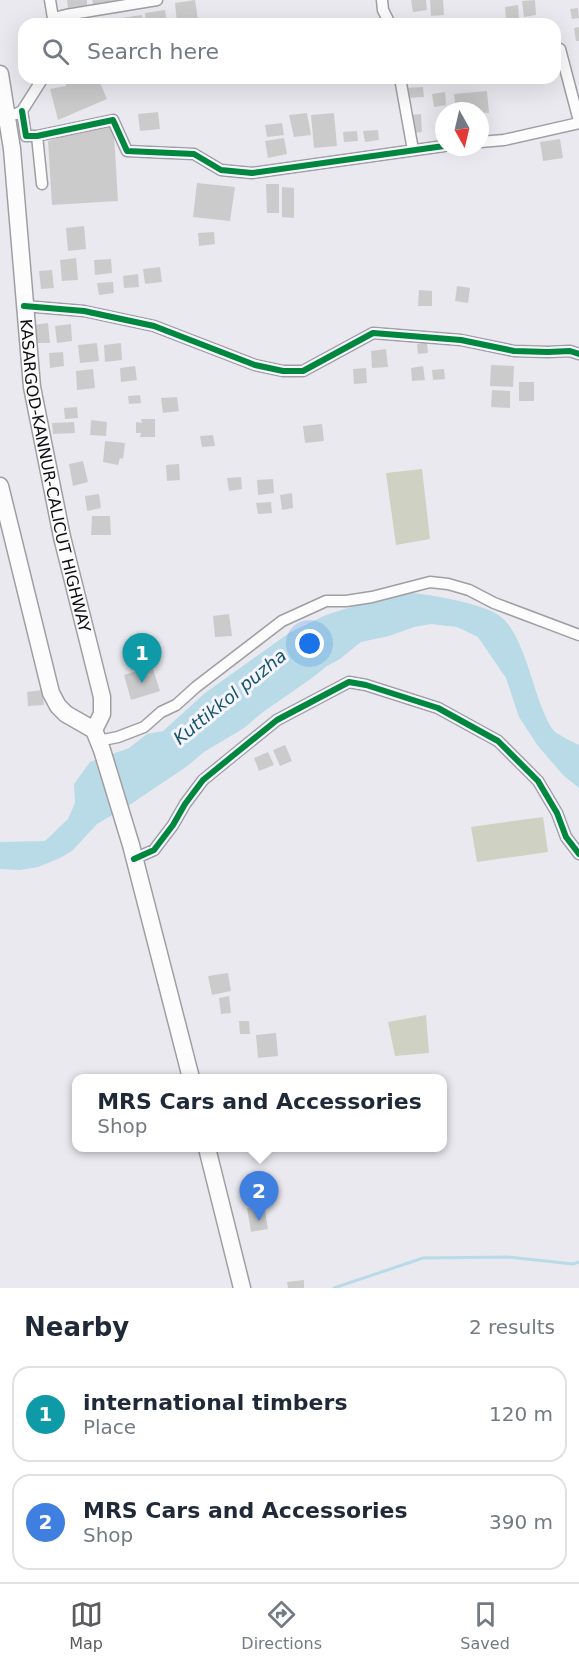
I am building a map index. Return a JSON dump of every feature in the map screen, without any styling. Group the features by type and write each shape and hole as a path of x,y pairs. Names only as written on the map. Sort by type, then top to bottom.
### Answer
{"highway":[{"name":"KASARGOD-KANNUR-CALICUT HIGHWAY","path":"0,74 15,115 24,306 32,387 42,448 62,537 102,697 98,741"},
{"path":"0,486 51,693 58,706 98,741 133,852 190,1074"},
{"path":"208,1152 242,1288"}],"street":[{"path":"50,0 53,18"},
{"path":"68,18 157,0"},
{"path":"382,0 387,18"},
{"path":"489,141 504,140 579,122 561,53"},
{"path":"38,84 15,115 26,136 37,136 113,120 127,151 194,154 221,170 252,173 435,147"},
{"path":"401,84 413,150"},
{"path":"37,136 42,184"},
{"path":"24,306 84,311 154,326 255,365 283,371 303,371 373,333 461,340 514,351 570,351 579,354"},
{"path":"98,741 118,737 144,727 161,712 176,705 282,621 326,601 372,597 430,582 448,584 469,590 494,603 579,635"},
{"path":"133,852 154,850 203,780 277,720 349,682 366,685 438,708 498,741 538,781 557,813 566,837 579,854"}],"shaded area":[{"path":"422,469 430,539 396,545 386,473"},
{"path":"543,817 548,852 477,862 471,827"},
{"path":"426,1015 429,1053 395,1056 388,1022"}],"water":[{"name":"Kuttikkol puzha","path":"404,592 440,597 482,607 501,617 508,624 520,646 549,724 555,732 579,745 579,788 564,776 538,746 519,717 506,678 478,637 457,627 431,624 361,642 244,728 204,752 131,804 97,824 72,851 60,858 38,867 20,870 0,869 0,842 45,841 68,819 75,803 74,784 90,762 129,748 147,734 163,731 205,693 289,633 326,615"}],"building":[{"path":"67,0 87,0 87,5 68,8"},
{"path":"92,0 116,0 116,1 93,5"},
{"path":"195,0 198,18 176,18 175,3"},
{"path":"411,0 426,0 427,10 413,12"},
{"path":"430,0 443,0 444,15 431,16"},
{"path":"535,0 536,15 524,17 522,1"},
{"path":"518,5 519,18 506,18 505,7"},
{"path":"578,8 579,18 572,19 570,9"},
{"path":"165,10 166,18 145,18 145,13"},
{"path":"142,15 142,18 121,18"},
{"path":"579,27 579,41 576,41 574,28"},
{"path":"66,84 101,84 107,99 58,120 50,89 66,86"},
{"path":"423,87 424,97 407,98 406,88"},
{"path":"487,91 488,102 455,102 454,94"},
{"path":"445,92 446,102 435,102 434,107 432,94"},
{"path":"158,112 160,129 140,131 138,114"},
{"path":"307,113 311,135 294,137 289,115"},
{"path":"334,113 337,146 314,148 311,115"},
{"path":"421,114 422,132 410,133 409,115"},
{"path":"282,123 284,135 267,137 265,125"},
{"path":"108,124 114,134 118,201 52,205 48,141"},
{"path":"378,130 379,140 365,142 363,131"},
{"path":"357,131 358,141 344,142 343,132"},
{"path":"284,138 287,154 268,158 265,141"},
{"path":"560,139 563,158 543,161 540,142"},
{"path":"197,183 235,187 230,221 193,217"},
{"path":"266,184 279,184 279,213 267,213"},
{"path":"282,187 294,188 294,218 282,217"},
{"path":"84,226 86,249 68,251 66,228"},
{"path":"214,232 215,244 199,246 198,233"},
{"path":"76,258 78,280 62,281 60,260"},
{"path":"111,259 112,273 95,275 94,260"},
{"path":"160,267 162,282 145,284 143,269"},
{"path":"52,270 54,288 41,289 39,271"},
{"path":"138,274 139,287 124,288 123,276"},
{"path":"113,282 114,293 99,295 97,283"},
{"path":"457,286 470,288 468,303 455,301"},
{"path":"419,290 432,291 432,306 418,306"},
{"path":"48,323 50,343 35,343 33,325"},
{"path":"71,324 72,341 57,343 55,326"},
{"path":"97,343 99,361 80,363 78,345"},
{"path":"121,343 122,360 105,362 104,345"},
{"path":"427,343 428,353 418,354 417,344"},
{"path":"386,349 388,367 372,368 371,351"},
{"path":"63,352 64,366 50,368 49,353"},
{"path":"491,365 514,366 513,387 490,386"},
{"path":"135,366 137,380 121,382 120,368"},
{"path":"423,366 425,380 412,381 411,368"},
{"path":"366,368 367,383 354,384 353,369"},
{"path":"93,369 95,388 77,390 76,371"},
{"path":"444,369 445,379 433,380 432,370"},
{"path":"519,382 534,382 534,401 519,401"},
{"path":"492,390 510,391 510,408 491,407"},
{"path":"140,395 141,403 129,404 128,396"},
{"path":"177,397 179,411 163,413 161,398"},
{"path":"77,407 78,418 65,419 64,408"},
{"path":"141,419 155,419 155,437 140,437 141,433 136,433 136,422 142,423"},
{"path":"91,420 107,422 106,436 90,435"},
{"path":"74,422 75,433 53,434 52,423"},
{"path":"322,424 324,441 305,443 303,426"},
{"path":"213,435 215,446 202,447 200,436"},
{"path":"105,441 125,443 123,459 120,458 118,465 103,462"},
{"path":"83,461 88,482 73,486 69,464"},
{"path":"179,464 180,480 167,481 166,465"},
{"path":"241,477 242,489 229,491 227,478"},
{"path":"273,479 274,493 258,495 257,480"},
{"path":"292,493 293,508 282,510 280,495"},
{"path":"99,494 101,508 87,511 85,496"},
{"path":"271,502 272,513 258,514 256,503"},
{"path":"92,516 110,516 111,535 91,535"},
{"path":"229,614 232,636 215,637 213,616"},
{"path":"152,666 160,691 131,700 124,675"},
{"path":"42,690 44,705 28,706 27,692"},
{"path":"285,745 292,761 280,766 273,750"},
{"path":"268,752 274,765 259,771 254,758"},
{"path":"228,973 231,991 212,995 208,976"},
{"path":"229,996 231,1013 221,1014 219,998"},
{"path":"239,1021 249,1021 250,1034 240,1034"},
{"path":"276,1033 278,1056 258,1058 256,1035"},
{"path":"264,1205 268,1229 251,1232 247,1208"},
{"path":"304,1280 304,1288 288,1288 287,1282"}],"waterway":[{"path":"334,1288 423,1258 508,1257 573,1264 579,1262"}],"cycle path":[{"path":"22,111 26,136 37,136 113,120 127,151 194,154 221,170 252,173 435,147"},
{"path":"24,306 84,311 154,326 255,365 283,371 303,371 373,333 461,340 514,351 570,351 579,354"},
{"path":"134,859 154,850 203,780 277,720 349,682 366,685 438,708 498,741 538,781 557,813 566,837 579,854"}],"place":[{"name":"international timbers","path":"142,683"},
{"name":"MRS Cars and Accessories","path":"259,1221"}]}
